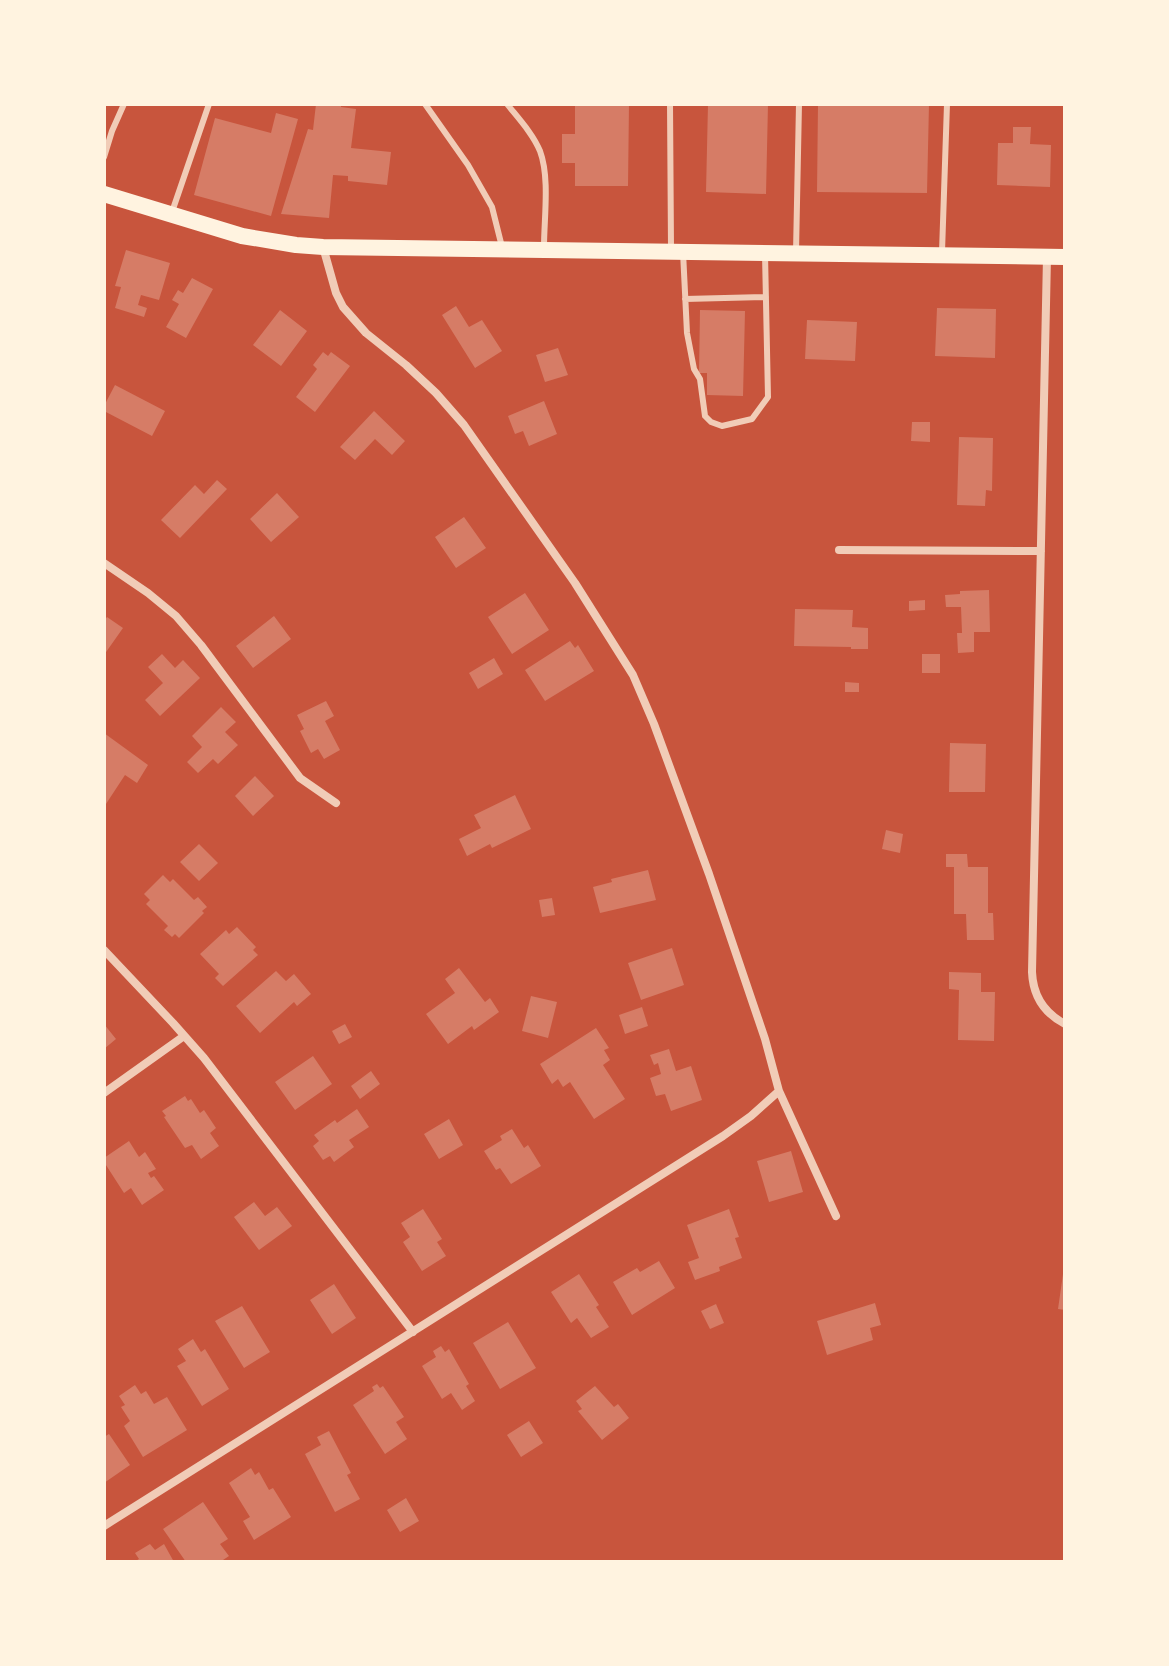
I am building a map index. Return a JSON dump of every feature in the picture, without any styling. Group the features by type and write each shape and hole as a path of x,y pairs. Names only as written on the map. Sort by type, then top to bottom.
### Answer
{"main road":[{"path":"104,194 242,236 323,247 1065,257"}],"street":[{"path":"323,247 337,297 345,310 366,333 422,379 464,425 545,538 628,667 647,706 709,874 765,1039 779,1091 836,1216"},
{"path":"1047,257 1032,972 1038,1000 1050,1014 1065,1024"},
{"path":"839,550 1041,551"},
{"path":"104,563 176,616 300,778 336,803"},
{"path":"104,950 204,1058 413,1332"},
{"path":"104,1093 184,1036"},
{"path":"104,1526 723,1136 779,1091"}],"lane":[{"path":"104,157 124,104"},
{"path":"171,215 209,104"},
{"path":"425,104 468,165 492,207 503,250"},
{"path":"507,104 534,140 542,159 545,181 544,251"},
{"path":"670,104 677,252 687,333 694,369 700,379 705,416 722,426 752,419 768,397 765,254"},
{"path":"796,254 799,104"},
{"path":"942,256 947,104"},
{"path":"685,299 766,297"}],"building":[{"path":"316,104 341,104 341,107 356,109 351,148 391,152 387,185 348,181 348,176 333,175 329,218 281,214 308,129 313,130"},
{"path":"575,104 629,104 628,186 575,186 575,163 562,163 562,134 575,134"},
{"path":"708,104 768,104 766,194 706,192"},
{"path":"818,104 929,104 927,193 817,192"},
{"path":"276,113 298,119 271,216 194,195 215,118 271,133"},
{"path":"1013,127 1031,127 1030,144 1051,145 1050,187 997,185 998,143 1013,143"},
{"path":"126,250 170,263 159,300 141,295 138,305 147,308 144,317 115,308 121,287 115,286"},
{"path":"192,278 213,289 186,338 166,327 179,304 172,300 178,290 183,293"},
{"path":"456,306 469,327 482,320 502,351 475,368 442,315"},
{"path":"937,308 996,309 995,358 935,356"},
{"path":"280,310 307,331 281,366 253,345"},
{"path":"700,310 745,311 743,396 707,395 707,373 699,373"},
{"path":"807,320 857,322 855,361 805,359"},
{"path":"558,348 568,375 545,382 536,355"},
{"path":"323,352 328,356 331,352 350,366 315,412 296,397 317,369 313,365"},
{"path":"115,385 165,411 152,436 104,411"},
{"path":"544,401 557,434 529,446 523,431 515,434 508,416"},
{"path":"374,411 405,441 392,455 375,439 355,460 340,447"},
{"path":"912,422 930,422 930,442 911,441"},
{"path":"959,437 993,438 992,491 986,490 985,506 957,505"},
{"path":"217,480 227,489 180,538 161,520 195,485 204,494"},
{"path":"277,493 299,517 271,542 250,519"},
{"path":"464,517 486,548 456,568 435,537"},
{"path":"989,590 990,632 974,632 974,652 958,653 957,633 962,633 961,607 946,607 945,595"},
{"path":"525,593 549,630 512,654 488,617"},
{"path":"925,600 925,610 909,611 909,601"},
{"path":"795,609 853,610 852,627 868,628 868,649 794,646"},
{"path":"274,616 291,639 253,668 236,646"},
{"path":"107,617 123,628 104,655 104,621"},
{"path":"570,641 575,648 578,645 594,671 545,701 525,670"},
{"path":"162,654 175,668 183,660 200,678 160,716 145,700 163,683 148,667"},
{"path":"922,654 940,654 940,673 922,673"},
{"path":"494,658 503,674 478,689 469,673"},
{"path":"845,682 859,683 859,692 845,692"},
{"path":"326,701 334,716 325,721 340,750 324,759 318,749 311,753 300,731 304,729 297,715"},
{"path":"221,707 236,722 225,732 238,745 218,764 213,759 198,773 187,762 202,747 192,736"},
{"path":"104,733 148,765 137,783 125,775 104,807"},
{"path":"950,743 986,744 985,792 949,792"},
{"path":"255,776 274,796 253,816 235,796"},
{"path":"515,795 531,829 467,856 459,839 481,828 474,815"},
{"path":"886,830 903,834 900,853 882,849"},
{"path":"199,844 218,863 199,881 180,862"},
{"path":"946,854 967,854 968,867 988,867 988,913 993,913 994,940 967,940 966,914 954,914 954,867 946,867"},
{"path":"648,870 656,900 600,913 593,887"},
{"path":"163,875 170,882 173,879 194,900 198,897 207,907 179,938 175,934 172,937 164,930 168,926 146,904 150,900 144,894"},
{"path":"552,898 555,915 542,917 539,900"},
{"path":"237,927 256,947 253,950 258,955 223,986 215,978 219,974 200,954 226,930 229,934"},
{"path":"672,948 684,985 641,1000 628,963"},
{"path":"459,968 485,1002 490,998 499,1012 474,1030 472,1026 448,1044 426,1014 455,993 445,979"},
{"path":"276,971 286,981 294,974 311,994 297,1006 294,1002 260,1033 236,1006"},
{"path":"949,972 981,973 981,992 995,992 994,1041 958,1040 959,990 949,989"},
{"path":"531,996 557,1002 548,1038 522,1031"},
{"path":"642,1007 648,1026 625,1034 619,1015"},
{"path":"104,1024 116,1039 104,1049"},
{"path":"345,1024 352,1037 339,1044 332,1031"},
{"path":"596,1028 609,1048 604,1050 610,1060 603,1065 625,1099 594,1119 570,1082 563,1087 558,1079 552,1084 540,1064"},
{"path":"669,1049 676,1071 691,1066 702,1100 671,1111 665,1094 656,1096 650,1078 661,1074 658,1063 654,1065 650,1055"},
{"path":"313,1056 332,1084 295,1110 275,1082"},
{"path":"371,1071 380,1084 360,1099 351,1086"},
{"path":"185,1096 188,1101 191,1099 200,1113 204,1110 216,1128 210,1133 219,1146 201,1159 192,1145 185,1148 162,1111"},
{"path":"357,1109 369,1127 349,1140 354,1147 334,1162 330,1156 323,1160 313,1146 319,1141 314,1135"},
{"path":"449,1119 463,1145 439,1159 424,1134"},
{"path":"512,1129 524,1148 528,1145 541,1166 511,1184 500,1168 496,1170 484,1151 502,1140 500,1136"},
{"path":"129,1141 139,1157 145,1152 156,1169 148,1173 164,1190 142,1205 131,1188 124,1193 104,1162 104,1158"},
{"path":"791,1151 803,1192 769,1202 757,1161"},
{"path":"254,1202 265,1216 277,1207 292,1226 259,1250 234,1217"},
{"path":"423,1209 442,1239 437,1242 446,1256 422,1271 403,1242 410,1237 401,1223"},
{"path":"729,1209 739,1237 735,1238 742,1258 719,1267 720,1271 695,1280 688,1262 699,1258 687,1225"},
{"path":"659,1261 675,1288 632,1315 613,1282 637,1268 640,1272"},
{"path":"579,1274 609,1327 591,1338 577,1318 571,1323 551,1292"},
{"path":"1065,1274 1065,1310 1058,1309"},
{"path":"334,1284 356,1318 332,1334 310,1300"},
{"path":"875,1303 881,1325 870,1328 873,1340 827,1355 817,1321"},
{"path":"716,1304 724,1323 710,1329 701,1311"},
{"path":"242,1306 270,1352 244,1368 215,1321"},
{"path":"508,1322 536,1368 500,1389 473,1343"},
{"path":"193,1339 201,1352 205,1349 229,1389 202,1406 177,1366 186,1361 178,1349"},
{"path":"441,1346 445,1352 449,1349 475,1401 462,1410 451,1393 442,1399 422,1366 436,1357 433,1351"},
{"path":"377,1384 380,1388 383,1386 404,1417 396,1422 407,1439 385,1454 353,1405 374,1391 372,1387"},
{"path":"135,1385 141,1394 146,1391 154,1404 167,1397 187,1430 143,1457 124,1426 130,1421 121,1407 125,1405 119,1396"},
{"path":"595,1386 614,1407 618,1404 629,1418 602,1440 578,1411 582,1409 576,1401"},
{"path":"529,1421 543,1443 521,1457 507,1435"},
{"path":"329,1431 351,1473 347,1475 360,1499 335,1512 305,1454 321,1445 317,1437"},
{"path":"109,1434 130,1465 104,1483 104,1437"},
{"path":"251,1468 255,1475 259,1472 269,1490 273,1488 291,1517 254,1540 243,1521 250,1517 229,1483"},
{"path":"406,1498 419,1521 400,1532 387,1510"},
{"path":"203,1502 228,1539 220,1544 229,1556 220,1562 186,1562 163,1529"},
{"path":"150,1544 155,1550 164,1544 174,1562 134,1562 139,1559 135,1553"}]}
